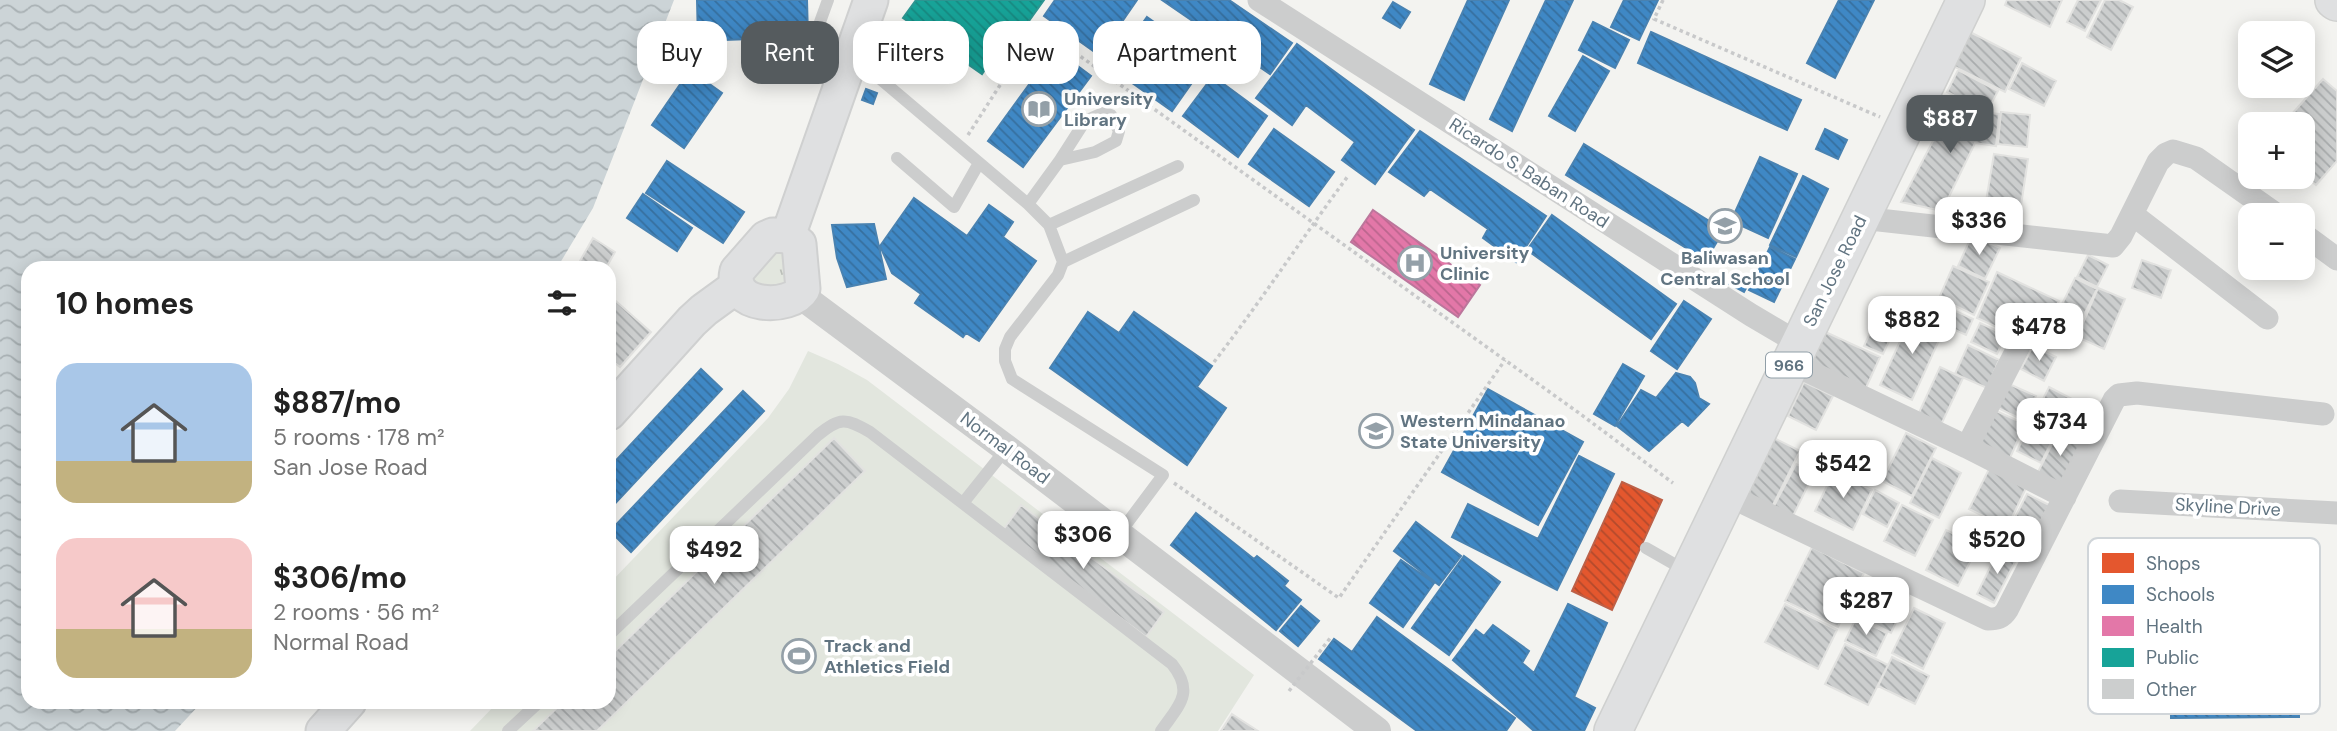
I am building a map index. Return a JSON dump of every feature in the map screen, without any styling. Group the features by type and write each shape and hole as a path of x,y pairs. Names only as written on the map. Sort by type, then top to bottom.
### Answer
{"main road":[{"path":"788,236 871,0"},
{"name":"San Jose Road","path":"1613,731 1966,0"},
{"path":"778,234 788,236 799,244 801,250 804,285 800,295 789,301 753,301 745,297 737,286 737,271 766,238 778,234"},
{"path":"616,405 692,321 737,286"},
{"path":"323,731 343,709"}],"street":[{"name":"Ricardo S. Baban Road","path":"1259,0 1751,315 1795,353 2064,497"},
{"path":"1861,218 2113,246 2121,236 2158,162 2173,151 2196,158 2260,203"},
{"path":"2132,214 2267,318"},
{"path":"2315,243 2337,259"},
{"name":"Normal Road","path":"800,295 1377,731"},
{"path":"1967,447 2019,346"},
{"path":"1727,495 1976,613 1994,619 2007,610 2114,400 2119,395 2137,393 2323,414"},
{"name":"Skyline Drive","path":"2120,501 2337,513"}],"lane":[{"path":"820,21 828,0"},
{"path":"849,64 872,72 1028,204 1049,225 1063,262 1058,275 1010,337 1004,349 1008,373 1012,379 1163,475 1119,535"},
{"path":"1028,204 1085,121 1103,113 1111,116 1118,131 1116,141 1095,152 1060,160"},
{"path":"897,158 954,207 978,163"},
{"path":"1049,225 1178,166"},
{"path":"1063,262 1194,200"},
{"path":"616,628 818,435 840,421 852,422 870,432 1172,664 1182,676 1185,689 1182,700 1161,731"},
{"path":"963,503 1007,449"},
{"path":"1646,548 1689,573"},
{"path":"508,731 532,709"}],"path":[{"path":"1663,0 1654,19 1904,128"},
{"path":"960,148 1038,26 1673,483"},
{"path":"1214,362 1348,176"},
{"path":"1163,475 1339,598 1505,360"},
{"path":"1289,691 1331,636"}],"green space":[{"path":"783,248 790,285 758,288 749,276 773,249"},
{"path":"808,351 867,380 1254,675 1218,731 470,731 491,709 616,709 616,577 768,418 789,389"}],"water":[{"path":"0,0 674,0 666,21 637,21 637,84 641,84 593,208 561,261 21,261 21,709 195,709 175,731 0,731"}],"building: Shops":[{"path":"1622,482 1662,500 1612,610 1572,591"}],"building: Schools":[{"path":"697,0 807,0 808,21 741,21 741,39 727,40 727,21 698,21"},
{"path":"1055,0 1137,0 1122,21 1093,21 1093,51 1079,41 1079,21 1051,21 1044,16"},
{"path":"1162,0 1229,0 1260,21 1193,21"},
{"path":"1468,0 1509,0 1464,100 1430,84"},
{"path":"1546,0 1573,0 1512,131 1490,119"},
{"path":"1624,0 1658,0 1639,40 1611,27"},
{"path":"1839,0 1874,0 1835,78 1807,63"},
{"path":"1393,2 1410,12 1400,28 1383,18"},
{"path":"1261,22 1292,43 1270,74 1261,68"},
{"path":"1593,22 1629,40 1615,68 1579,50"},
{"path":"1651,32 1801,100 1787,130 1638,63"},
{"path":"1297,44 1414,130 1375,184 1342,160 1355,142 1306,105 1292,125 1256,98"},
{"path":"1583,56 1609,71 1575,131 1549,116"},
{"name":"University Library","path":"1079,67 1091,76 1023,167 988,141 1030,84 1079,84"},
{"path":"680,84 709,84 722,93 684,148 652,125"},
{"path":"1134,84 1191,84 1172,111"},
{"path":"1207,84 1224,84 1267,116 1238,157 1183,116"},
{"path":"866,89 877,93 873,104 862,100"},
{"path":"1274,129 1334,172 1309,206 1249,164"},
{"path":"1825,129 1847,140 1838,159 1816,149"},
{"path":"1420,131 1546,216 1516,262 1483,238 1488,229 1430,189 1424,196 1389,172"},
{"path":"1584,144 1724,230 1706,260 1566,175"},
{"path":"1760,157 1797,174 1768,238 1731,221"},
{"path":"667,161 744,212 723,243 646,193"},
{"path":"1803,176 1828,189 1796,257 1770,245"},
{"path":"643,194 692,228 677,251 627,218"},
{"path":"914,198 967,236 989,205 1013,222 1003,237 1036,261 979,341 966,333 963,337 915,303 921,294 892,273 880,246"},
{"path":"1552,215 1676,304 1651,339 1527,250"},
{"path":"874,224 886,279 847,287 837,258 832,225"},
{"path":"1770,247 1795,259 1774,302 1749,290"},
{"path":"1735,275 1749,283 1744,292 1729,284"},
{"path":"1684,301 1711,319 1677,369 1651,351"},
{"path":"1088,312 1119,333 1134,312 1212,366 1197,387 1226,408 1187,465 1050,368"},
{"path":"1623,364 1644,376 1615,426 1594,414"},
{"path":"701,369 722,389 616,503 616,460"},
{"path":"1676,373 1690,377 1695,383 1699,398 1709,404 1688,426 1682,421 1649,451 1617,426 1641,390 1656,398"},
{"path":"1488,389 1583,442 1538,525 1442,472"},
{"path":"743,391 764,411 631,552 616,537 616,525"},
{"path":"1579,456 1614,474 1557,590 1452,537 1468,504 1538,539"},
{"path":"1196,513 1254,559 1257,556 1288,581 1284,586 1301,600 1276,630 1171,545"},
{"path":"1416,522 1461,556 1439,585 1394,551"},
{"path":"1464,556 1500,582 1449,655 1412,628"},
{"path":"1401,560 1434,583 1403,627 1370,603"},
{"path":"1568,604 1607,623 1574,697 1595,708 1584,731 1534,731 1453,660 1476,630 1484,636 1493,625 1529,651 1522,663 1534,673"},
{"path":"1301,606 1319,621 1298,646 1280,631"},
{"path":"1377,617 1515,718 1506,731 1417,731 1319,659 1334,639 1352,652"},
{"path":"2171,714 2299,714 2299,717 2171,718"}],"building: Health":[{"name":"University Clinic","path":"1373,210 1480,285 1458,317 1351,242"}],"building: Public":[{"path":"916,0 1044,0 1029,21 983,21 982,74 969,65 969,21 907,21 903,18"}],"building: Other":[{"path":"2007,0 2062,0 2050,27 2005,5"},
{"path":"2078,0 2101,0 2085,31 2067,22"},
{"path":"2105,0 2119,0 2133,7 2111,50 2087,37"},
{"path":"1968,31 2021,58 2005,92 1951,65"},
{"path":"2022,63 2056,81 2044,106 2009,89"},
{"path":"1958,70 1998,91 1987,112 1947,92"},
{"path":"2323,79 2337,91 2337,161 2316,185 2315,112 2294,112 2306,98 2315,98 2315,88"},
{"path":"1936,108 1999,114 1996,146 1975,143 1942,211 1901,202 1934,139"},
{"path":"2001,112 2030,115 2027,147 1998,144"},
{"path":"1994,154 2028,159 2020,212 1985,207"},
{"path":"1972,235 2000,248 1985,279 1958,266"},
{"path":"593,238 615,252 610,261 580,261"},
{"path":"2088,255 2108,265 2097,287 2077,277"},
{"path":"2142,260 2171,270 2161,298 2132,288"},
{"path":"1953,266 1989,282 1974,315 1939,298"},
{"path":"1997,272 2059,301 2038,346 1977,318"},
{"path":"2075,278 2097,289 2073,337 2051,326"},
{"path":"2098,288 2125,299 2104,349 2077,337"},
{"path":"616,301 651,332 620,367 616,364"},
{"path":"1884,302 1903,311 1883,354 1864,346"},
{"path":"1936,302 1973,319 1966,335 1929,318"},
{"path":"1913,313 1945,327 1912,400 1880,385"},
{"path":"1980,323 2006,335 1997,354 1971,342"},
{"path":"1821,330 1880,357 1865,390 1806,363"},
{"path":"1968,345 1999,360 1987,388 1955,374"},
{"path":"2033,346 2056,357 2044,381 2021,369"},
{"path":"1940,367 1963,378 1940,427 1917,417"},
{"path":"1804,382 1833,396 1816,430 1788,416"},
{"path":"2009,384 2036,396 2025,421 1998,408"},
{"path":"2049,387 2072,399 2060,423 2037,411"},
{"path":"1994,410 2025,424 2010,458 1979,444"},
{"path":"2035,413 2060,425 2041,463 2017,451"},
{"path":"2060,428 2084,441 2060,488 2036,476"},
{"path":"1906,433 1936,448 1912,496 1882,481"},
{"path":"1772,437 1800,451 1772,507 1745,493"},
{"path":"834,438 865,471 597,731 533,731 556,709 616,709 616,650"},
{"path":"1932,458 1961,473 1939,518 1910,503"},
{"path":"1796,464 1814,473 1793,516 1774,506"},
{"path":"1989,469 2026,488 2007,528 1969,509"},
{"path":"1834,471 1872,490 1853,530 1815,511"},
{"path":"1875,490 1899,503 1887,527 1863,514"},
{"path":"2027,494 2049,505 2030,543 2008,531"},
{"path":"1021,505 1164,612 1146,637 1003,530"},
{"path":"1902,505 1933,520 1915,556 1884,541"},
{"path":"1946,530 1978,546 1958,586 1926,570"},
{"path":"1812,547 1864,573 1838,627 1785,601"},
{"path":"1999,549 2017,558 1994,603 1977,594"},
{"path":"1882,581 1909,595 1891,633 1864,619"},
{"path":"1785,604 1837,630 1818,669 1765,642"},
{"path":"1914,608 1945,623 1923,669 1892,653"},
{"path":"1856,618 1887,633 1876,656 1845,641"},
{"path":"1845,644 1888,665 1868,705 1825,684"},
{"path":"1892,657 1929,676 1915,704 1878,686"},
{"path":"1232,714 1258,731 1221,731"}],"place":[{"name":"University Library","path":"1039,109"},
{"name":"Baliwasan Central School","path":"1725,226"},
{"name":"University Clinic","path":"1415,263"},
{"name":"Western Mindanao State University","path":"1376,431"},
{"name":"Track and Athletics Field","path":"799,656"}]}
